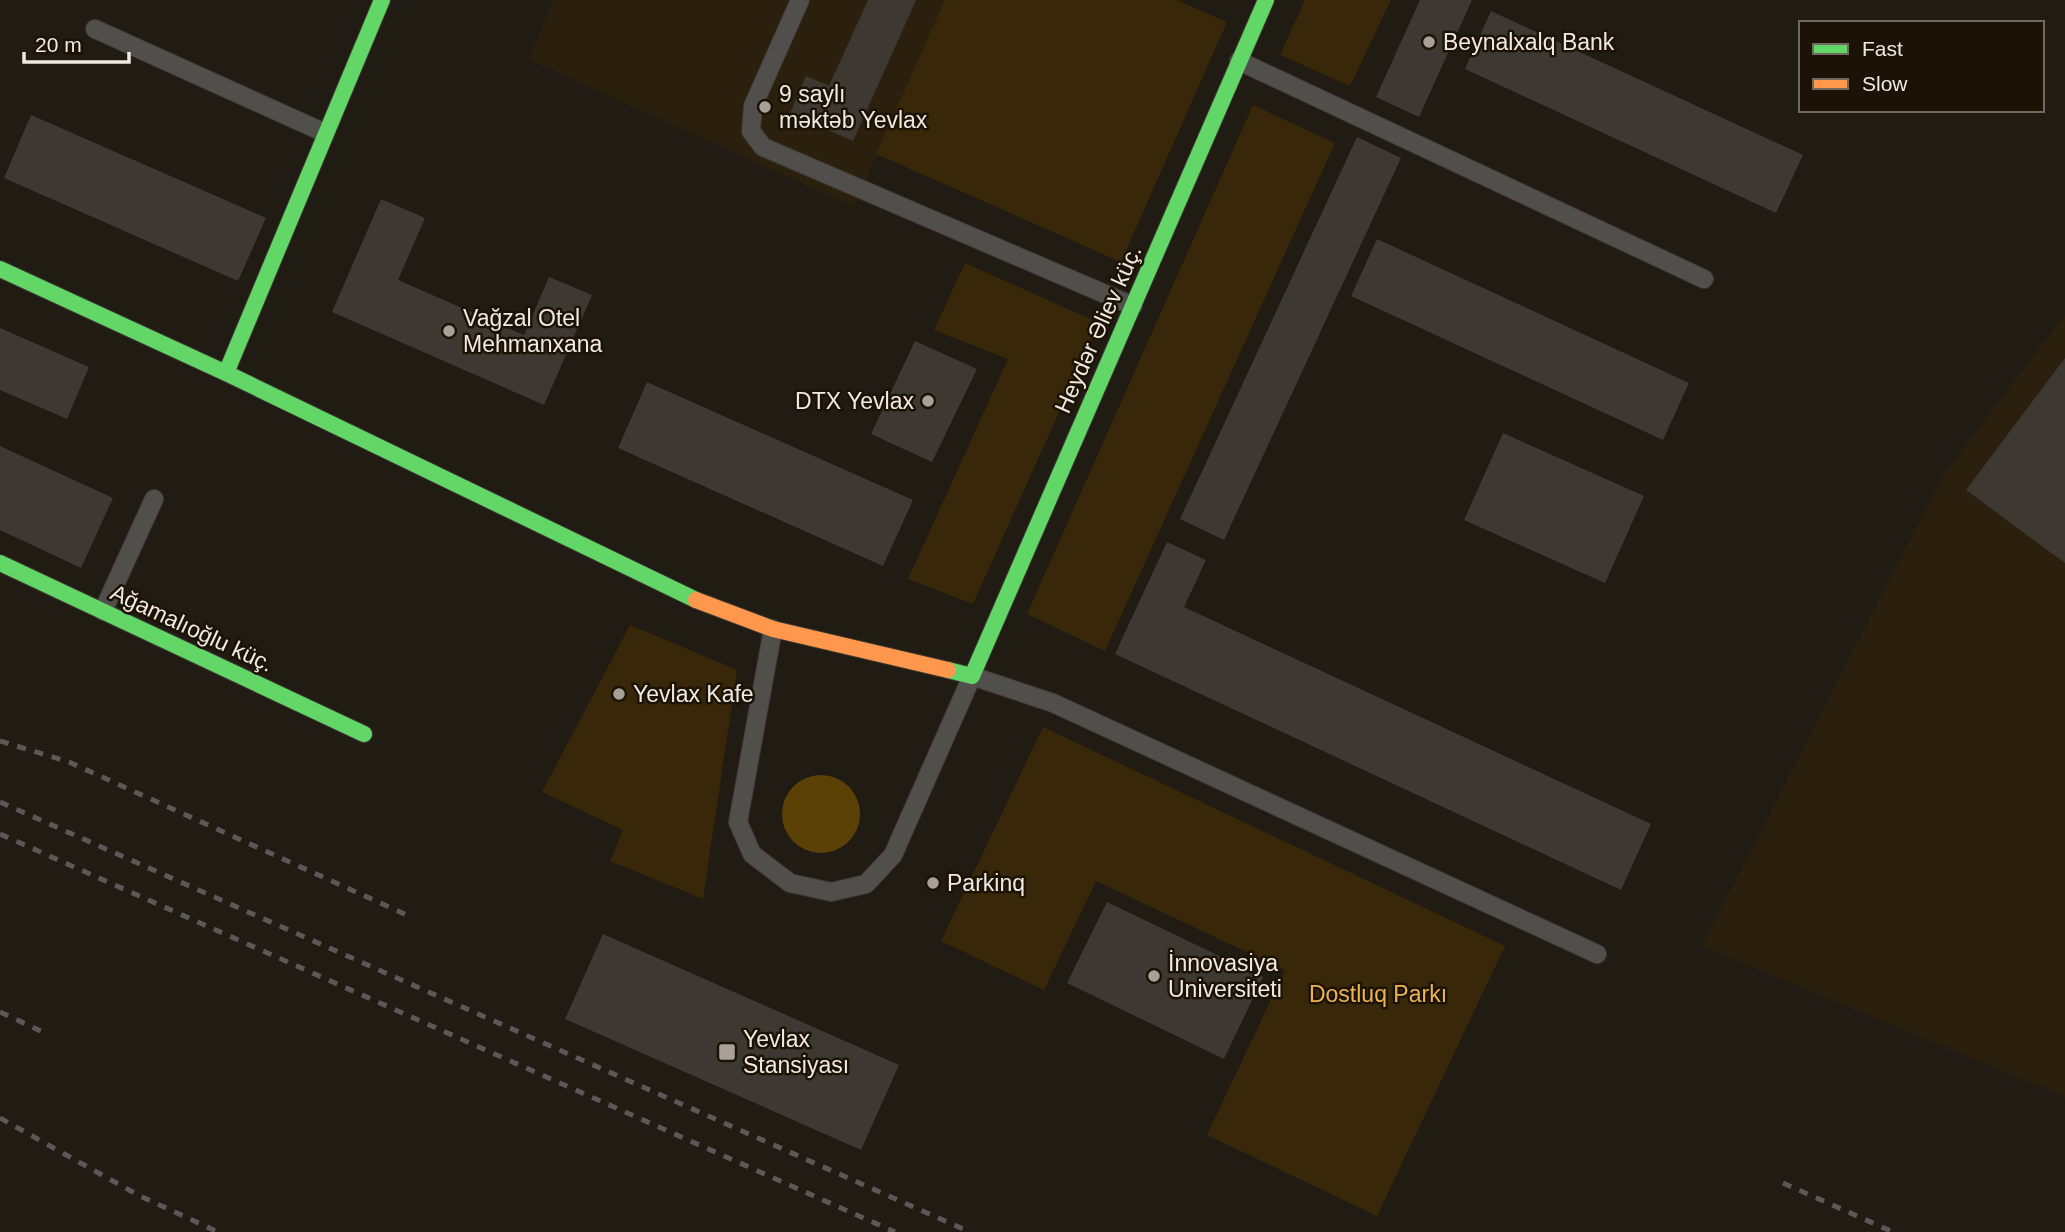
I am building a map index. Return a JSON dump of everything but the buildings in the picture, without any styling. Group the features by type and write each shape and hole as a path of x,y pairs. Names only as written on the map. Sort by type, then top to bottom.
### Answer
{"street":[{"path":"226,373 382,0"},
{"name":"Heydər Əliev küç.","path":"972,676 1266,0"},
{"path":"0,268 226,373 705,605 773,629 972,676"},
{"name":"Ağamalıoğlu küç.","path":"0,563 365,734"}],"lane":[{"path":"800,0 753,106 751,131 763,147 1133,306"},
{"path":"95,30 325,133"},
{"path":"1240,61 1704,279"},
{"path":"103,611 154,499"},
{"path":"773,629 738,822 752,854 790,883 831,892 866,884 893,855 972,676 1053,703 1597,954"}],"shaded area":[{"name":"9 saylı məktəb Yevlax","path":"554,0 945,0 854,207 528,59"},
{"path":"2065,314 2065,1097 1702,946 1942,477"},
{"path":"821,775 836,778 853,792 860,814 857,829 843,846 821,853 806,850 789,836 782,814 785,799 799,782"}],"green space":[{"path":"945,0 1177,0 1227,22 1121,262 876,154"},
{"path":"1305,0 1391,0 1350,86 1280,55"},
{"path":"1253,105 1335,143 1105,651 1027,614"},
{"path":"965,263 1099,323 973,604 908,579 1008,359 934,330"},
{"path":"630,625 737,670 703,899 610,861 623,830 542,792"},
{"name":"Dostluq Parkı","path":"1043,727 1505,946 1377,1216 1207,1135 1285,970 1096,881 1044,990 941,941"}],"railway":[{"path":"0,741 69,762 409,916"},
{"path":"0,802 970,1232"},
{"path":"0,834 895,1232"},
{"path":"0,1012 43,1032"},
{"path":"0,1118 138,1195 218,1232"},
{"path":"1783,1183 1893,1232"}],"traffic: fast":[{"path":"226,373 382,0"},
{"path":"948,670 972,676 1266,0"},
{"path":"0,269 226,373 696,600"},
{"path":"0,563 364,734"}],"traffic: slow":[{"path":"696,600 773,629 948,670"}],"place":[{"name":"Beynalxalq Bank","path":"1429,42"},
{"name":"9 saylı məktəb Yevlax","path":"765,107"},
{"name":"Vağzal Otel Mehmanxana","path":"449,331"},
{"name":"DTX Yevlax","path":"928,401"},
{"name":"Yevlax Kafe","path":"619,694"},
{"name":"Parkinq","path":"933,883"},
{"name":"İnnovasiya Universiteti","path":"1154,976"},
{"name":"Yevlax Stansiyası","path":"727,1052"}]}
